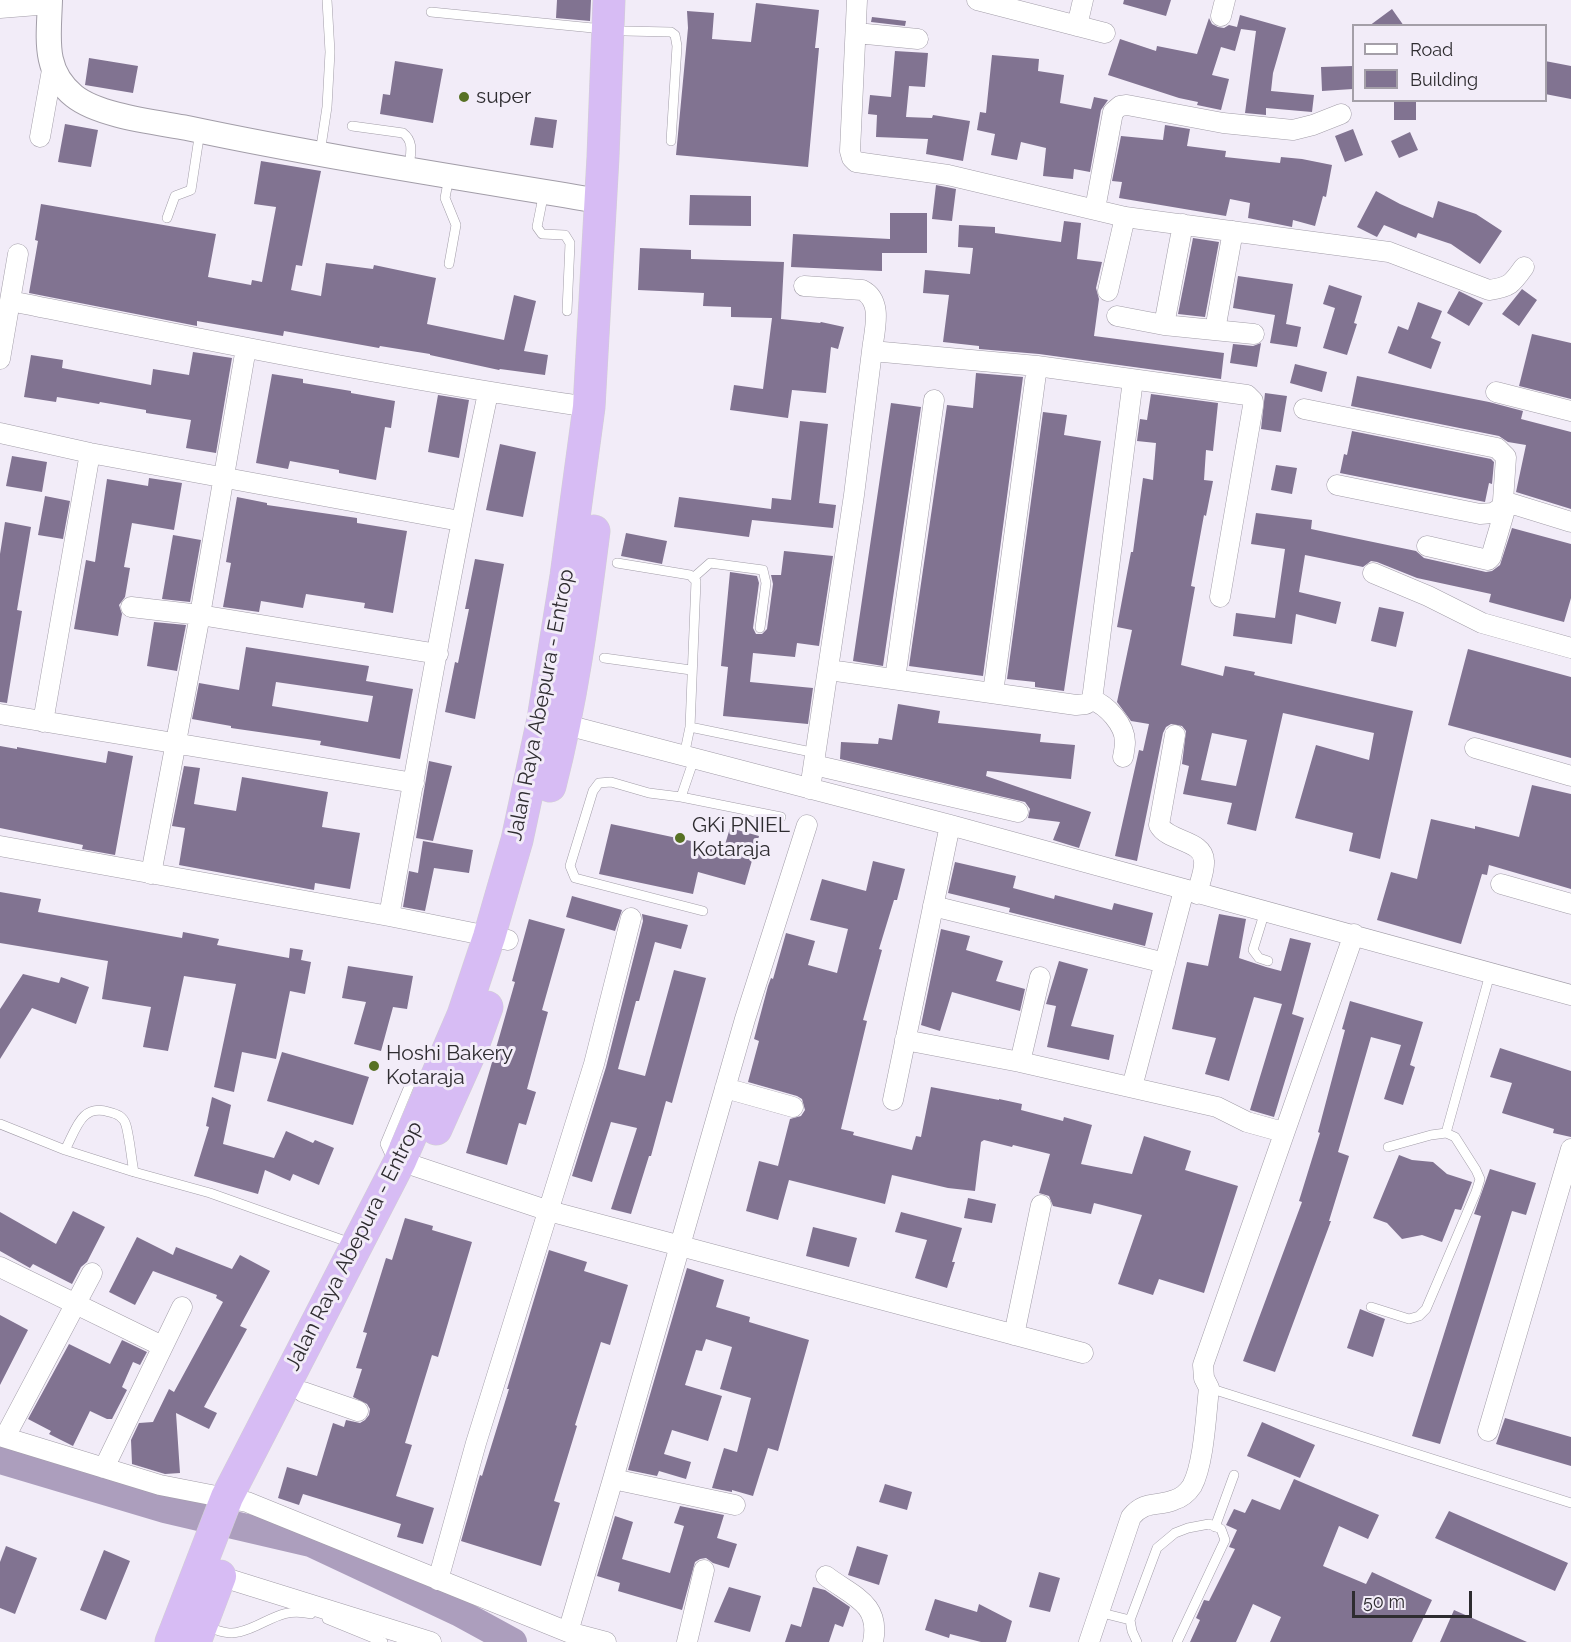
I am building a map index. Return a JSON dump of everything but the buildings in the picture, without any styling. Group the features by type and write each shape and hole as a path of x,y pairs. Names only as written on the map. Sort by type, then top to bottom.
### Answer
{"highway":[{"path":"235,1506 303,1392 409,1165 473,1046 494,987 499,938 554,722 580,646 610,407 619,239 614,20 627,0"},
{"name":"Jalan Raya Abepura - Entrop","path":"554,722 589,407 600,201 614,20"},
{"name":"Jalan Raya Abepura - Entrop","path":"171,1642 216,1566 235,1506 356,1245 409,1165 433,1084 499,938"},
{"path":"199,1634 216,1566"}],"street":[{"path":"857,0 850,151 856,162 948,175 1125,217 1389,252 1489,290 1504,288 1512,284 1524,267"},
{"path":"977,0 1105,33"},
{"path":"1077,26 1083,0"},
{"path":"0,8 50,2 49,48 52,70 40,137"},
{"path":"856,33 918,39"},
{"path":"52,70 73,95 92,107 320,154 600,201"},
{"path":"1095,209 1113,112 1120,106 1127,105 1223,123 1293,130 1341,114"},
{"path":"1108,291 1125,217"},
{"path":"1164,324 1183,224"},
{"path":"1215,330 1233,231"},
{"path":"0,359 18,254"},
{"path":"804,286 862,290 869,293 876,308 854,495 810,789"},
{"path":"10,301 488,393 589,407"},
{"path":"1117,315 1164,324 1254,334"},
{"path":"151,874 200,615 246,348"},
{"path":"872,351 1037,366 1246,395 1252,401 1220,597"},
{"path":"993,693 1037,366"},
{"path":"829,670 1076,705 1086,704 1092,700 1133,380"},
{"path":"1496,392 1571,411"},
{"path":"389,916 438,654 460,521 488,393"},
{"path":"895,679 934,400"},
{"path":"1304,409 1497,448 1506,458 1505,502 1491,557 1488,560 1427,546"},
{"path":"0,433 90,453 460,521"},
{"path":"43,722 90,453"},
{"path":"1337,485 1480,514 1498,510 1505,502"},
{"path":"1505,502 1571,522"},
{"path":"1373,573 1457,609 1482,623 1571,648"},
{"path":"131,607 200,615 438,654"},
{"path":"1092,700 1107,709 1119,724 1126,740 1123,757"},
{"path":"0,714 414,783"},
{"path":"554,722 950,825 1571,995"},
{"path":"1132,1087 1165,963 1204,861 1201,852 1186,841 1170,836 1159,825 1175,735"},
{"path":"1475,748 1571,776"},
{"path":"815,759 1018,812"},
{"path":"568,1632 725,1088 807,825"},
{"path":"893,1100 950,825"},
{"path":"0,846 499,938"},
{"path":"1501,884 1571,904"},
{"path":"933,906 1165,963"},
{"path":"438,1580 476,1443 594,1064 631,918"},
{"path":"1089,1642 1131,1516 1138,1508 1173,1501 1183,1495 1191,1486 1197,1472 1209,1388 1204,1378 1203,1365 1354,934"},
{"path":"1020,1062 1040,977"},
{"path":"905,1040 1020,1062 1217,1107 1247,1122 1283,1132"},
{"path":"725,1088 793,1107"},
{"path":"1488,1431 1571,1149"},
{"path":"409,1165 549,1211 1083,1353"},
{"path":"1014,1335 1041,1205"},
{"path":"0,1267 162,1346"},
{"path":"92,1273 3,1436 235,1506 438,1580 568,1632 606,1642"},
{"path":"104,1468 183,1307"},
{"path":"303,1392 358,1410"},
{"path":"614,1479 735,1505"},
{"path":"216,1566 431,1642"},
{"path":"687,1642 704,1570"},
{"path":"826,1575 844,1590 863,1601 872,1612 875,1633 873,1642"}],"lane":[{"path":"320,154 327,107 330,52 327,0"},
{"path":"431,12 614,20 671,32 675,35 677,46 671,141"},
{"path":"352,126 403,133 409,137 411,142 409,170"},
{"path":"167,218 176,196 191,190 200,131"},
{"path":"448,177 445,198 456,225 449,264"},
{"path":"544,192 537,227 542,234 565,236 570,243 567,311"},
{"path":"617,563 690,575 696,581 689,758 681,797"},
{"path":"693,578 710,563 763,570 766,583 760,628"},
{"path":"604,658 691,670"},
{"path":"690,727 815,759"},
{"path":"704,911 575,878 570,866 593,791 599,783 611,782 649,793 781,817"},
{"path":"1265,911 1253,950 1259,957 1268,961"},
{"path":"1446,1134 1490,974"},
{"path":"65,1150 83,1115 90,1110 101,1109 120,1115 126,1123 134,1172"},
{"path":"0,1124 65,1150 210,1193 356,1245"},
{"path":"1371,1307 1409,1319 1419,1316 1426,1309 1480,1179 1455,1137 1446,1134 1431,1135 1389,1147"},
{"path":"1209,1388 1571,1503"},
{"path":"1215,1527 1234,1475"},
{"path":"1137,1642 1130,1620 1157,1548 1175,1533 1209,1524 1221,1529 1225,1540 1177,1642"},
{"path":"199,1634 239,1633 279,1615 301,1611 320,1616 383,1642"},
{"path":"1098,1612 1130,1620"}],"waterway":[{"path":"0,1460 165,1509 311,1543 458,1612 513,1642"}],"place":[{"name":"super","path":"464,97"},
{"name":"GKi PNIEL Kotaraja","path":"680,838"},
{"name":"Hoshi Bakery Kotaraja","path":"374,1066"}]}
